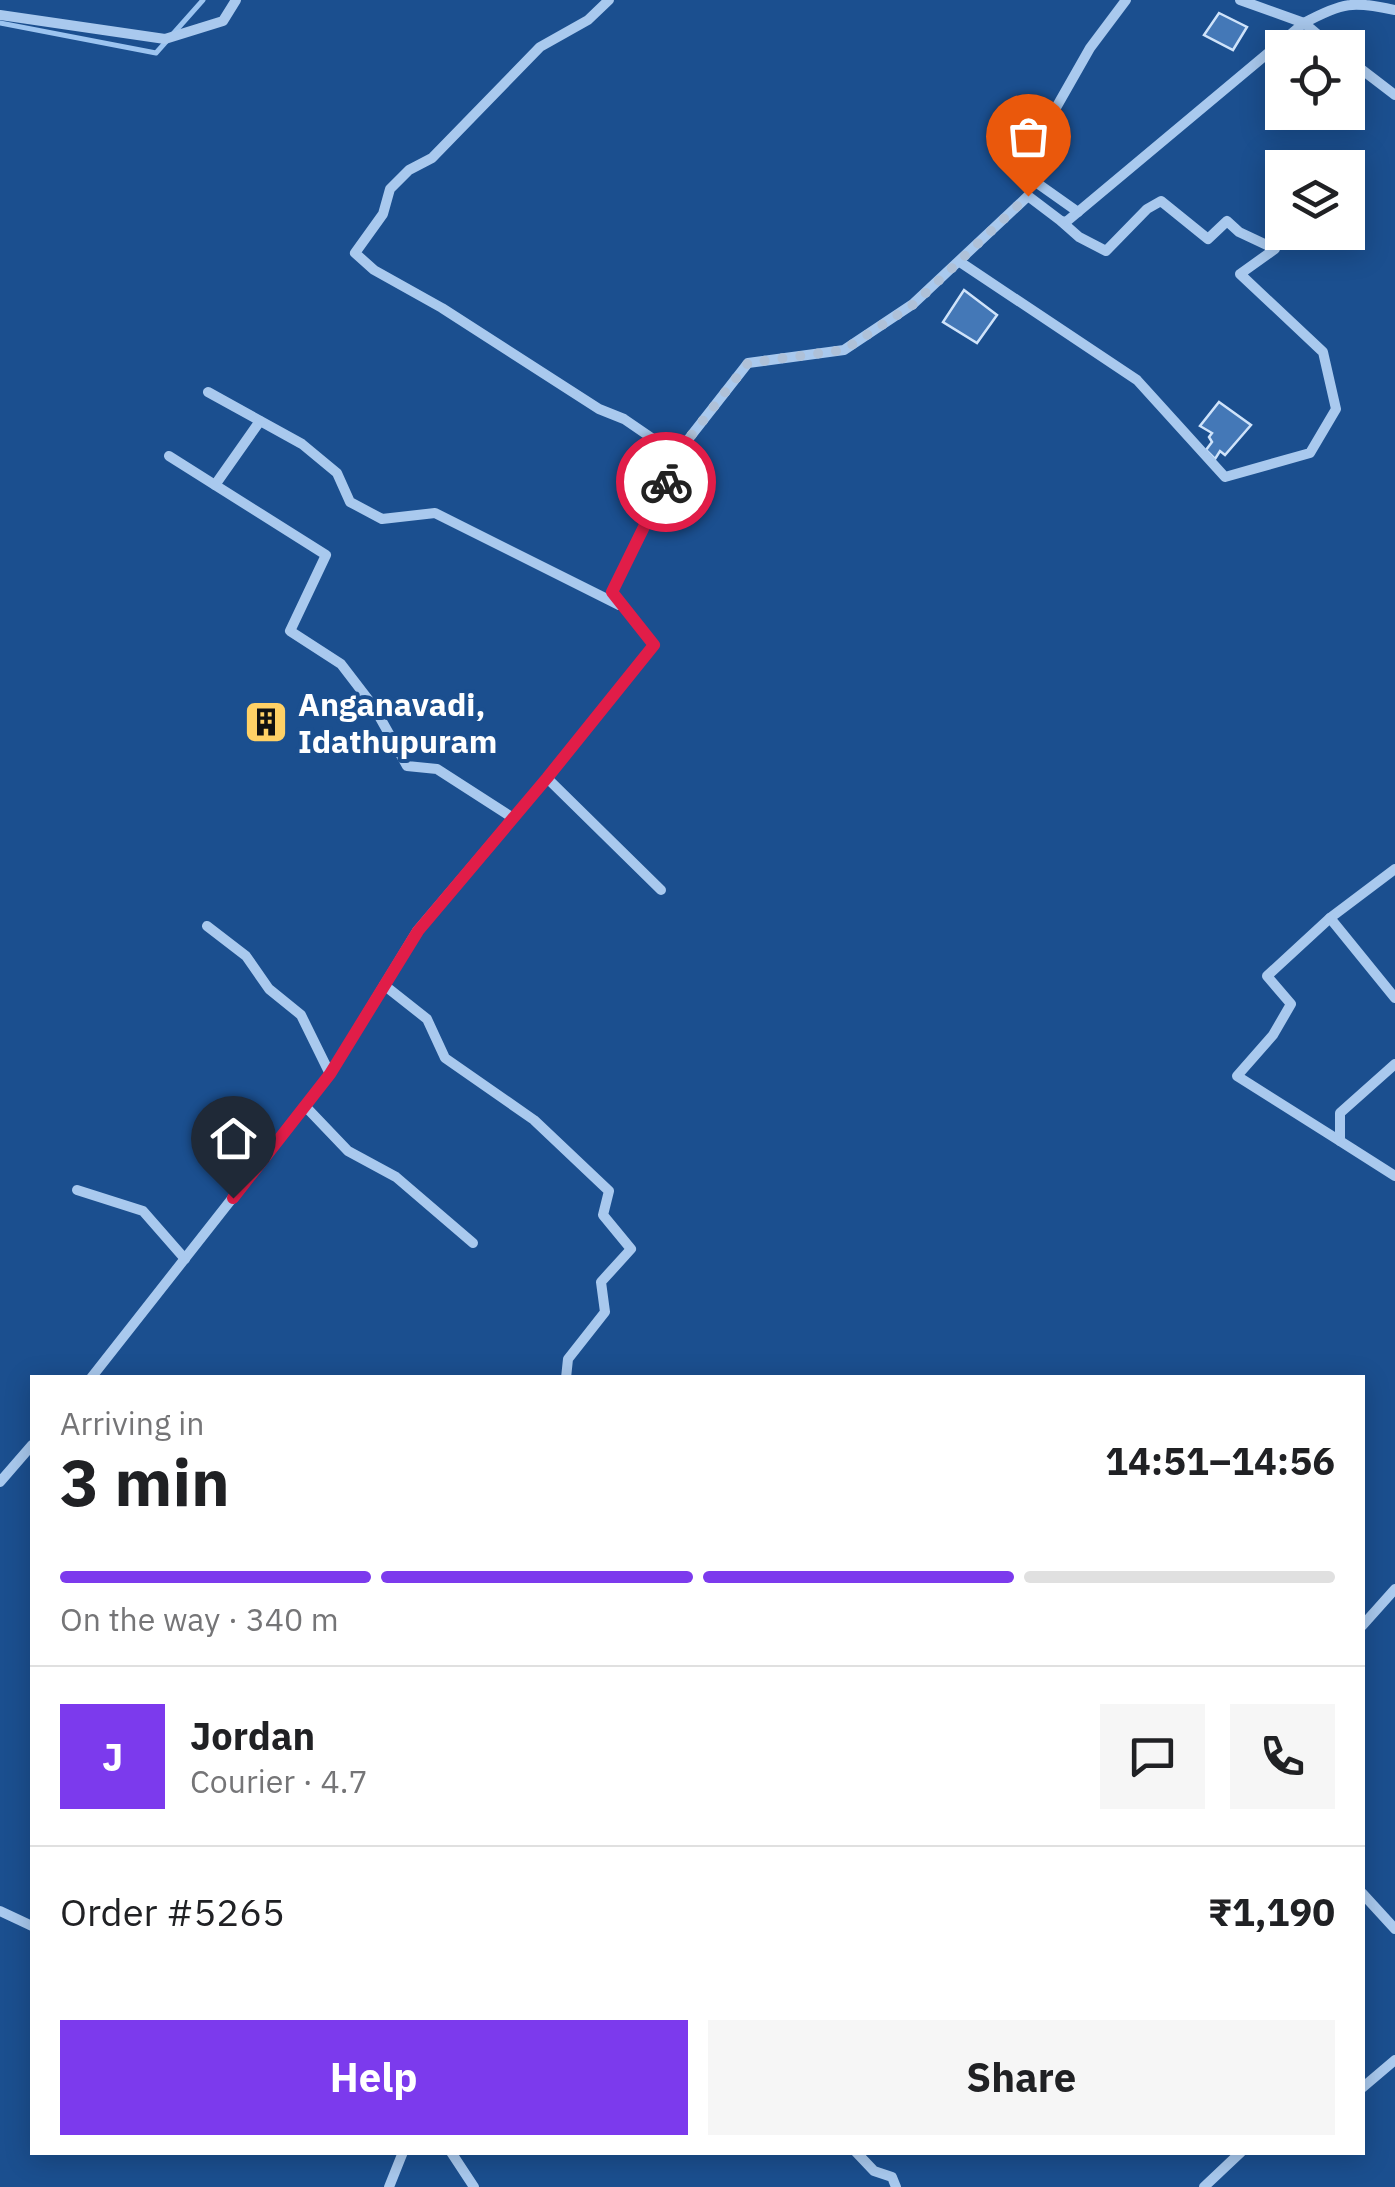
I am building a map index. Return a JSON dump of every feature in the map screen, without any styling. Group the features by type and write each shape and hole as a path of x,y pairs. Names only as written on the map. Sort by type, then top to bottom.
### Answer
{"street":[{"path":"0,14 165,38 222,21 236,0"},
{"path":"609,0 588,20 540,47 432,158 390,189 383,214 356,252 374,270 442,308 600,409 624,419 678,456"},
{"path":"1078,212 1020,171 1090,48 1126,0"},
{"path":"1240,0 1253,8 1304,23 1312,30"},
{"path":"1061,221 1066,222 1304,23 1340,6 1361,2 1395,10"},
{"path":"1365,72 1395,95"},
{"path":"96,1375 330,1074 418,931 654,645 612,592 678,456 748,363 844,350 914,304 1028,196 1080,237 1106,251 1160,201 1208,239 1226,221 1239,232 1276,249 1240,274 1323,352 1336,409 1310,453 1225,477 1137,380 960,262"},
{"path":"208,392 302,444 338,473 350,502 382,519 436,513 624,607"},
{"path":"215,486 260,421"},
{"path":"169,456 326,555 290,631 341,664 374,708 407,766 438,769 514,818"},
{"path":"547,778 661,890"},
{"path":"1395,869 1330,918 1266,976 1291,1004 1272,1035 1237,1076 1395,1176"},
{"path":"1330,918 1395,998"},
{"path":"207,926 246,956 269,989 301,1015 330,1074"},
{"path":"384,985 427,1020 445,1058 534,1120 610,1191 603,1216 631,1249 602,1282 605,1312 568,1359 566,1375"},
{"path":"1340,1141 1340,1113 1395,1064"},
{"path":"305,1106 348,1151 396,1177 473,1243"},
{"path":"77,1190 144,1212 185,1258"},
{"path":"0,1482 30,1447"},
{"path":"1365,1623 1395,1589"},
{"path":"1365,1896 1395,1930"},
{"path":"1365,1913 1372,1906"},
{"path":"0,1911 30,1925"},
{"path":"1365,2085 1395,2060"},
{"path":"390,2187 402,2155"},
{"path":"453,2155 474,2187"},
{"path":"859,2155 874,2171 892,2177 896,2187"},
{"path":"1204,2187 1239,2155"}],"building":[{"path":"1219,13 1247,27 1233,50 1204,35"},
{"path":"1013,110 1031,121 1025,132 1007,121"},
{"path":"964,290 997,315 977,343 943,322"},
{"path":"1219,402 1251,425 1225,455 1220,451 1215,459 1206,450 1212,433 1200,426"},
{"name":"Anganavadi, Idathupuram","path":"277,713 278,731 254,732 254,714"}],"waterway":[{"path":"0,23 156,53 203,0"}],"way so far":[{"path":"666,482 683,446 748,363 844,350 914,304 1028,196"}],"place":[{"name":"Anganavadi, Idathupuram","path":"266,722"}],"route":[{"path":"233,1198 330,1074 418,931 654,645 612,592 666,482"}]}
